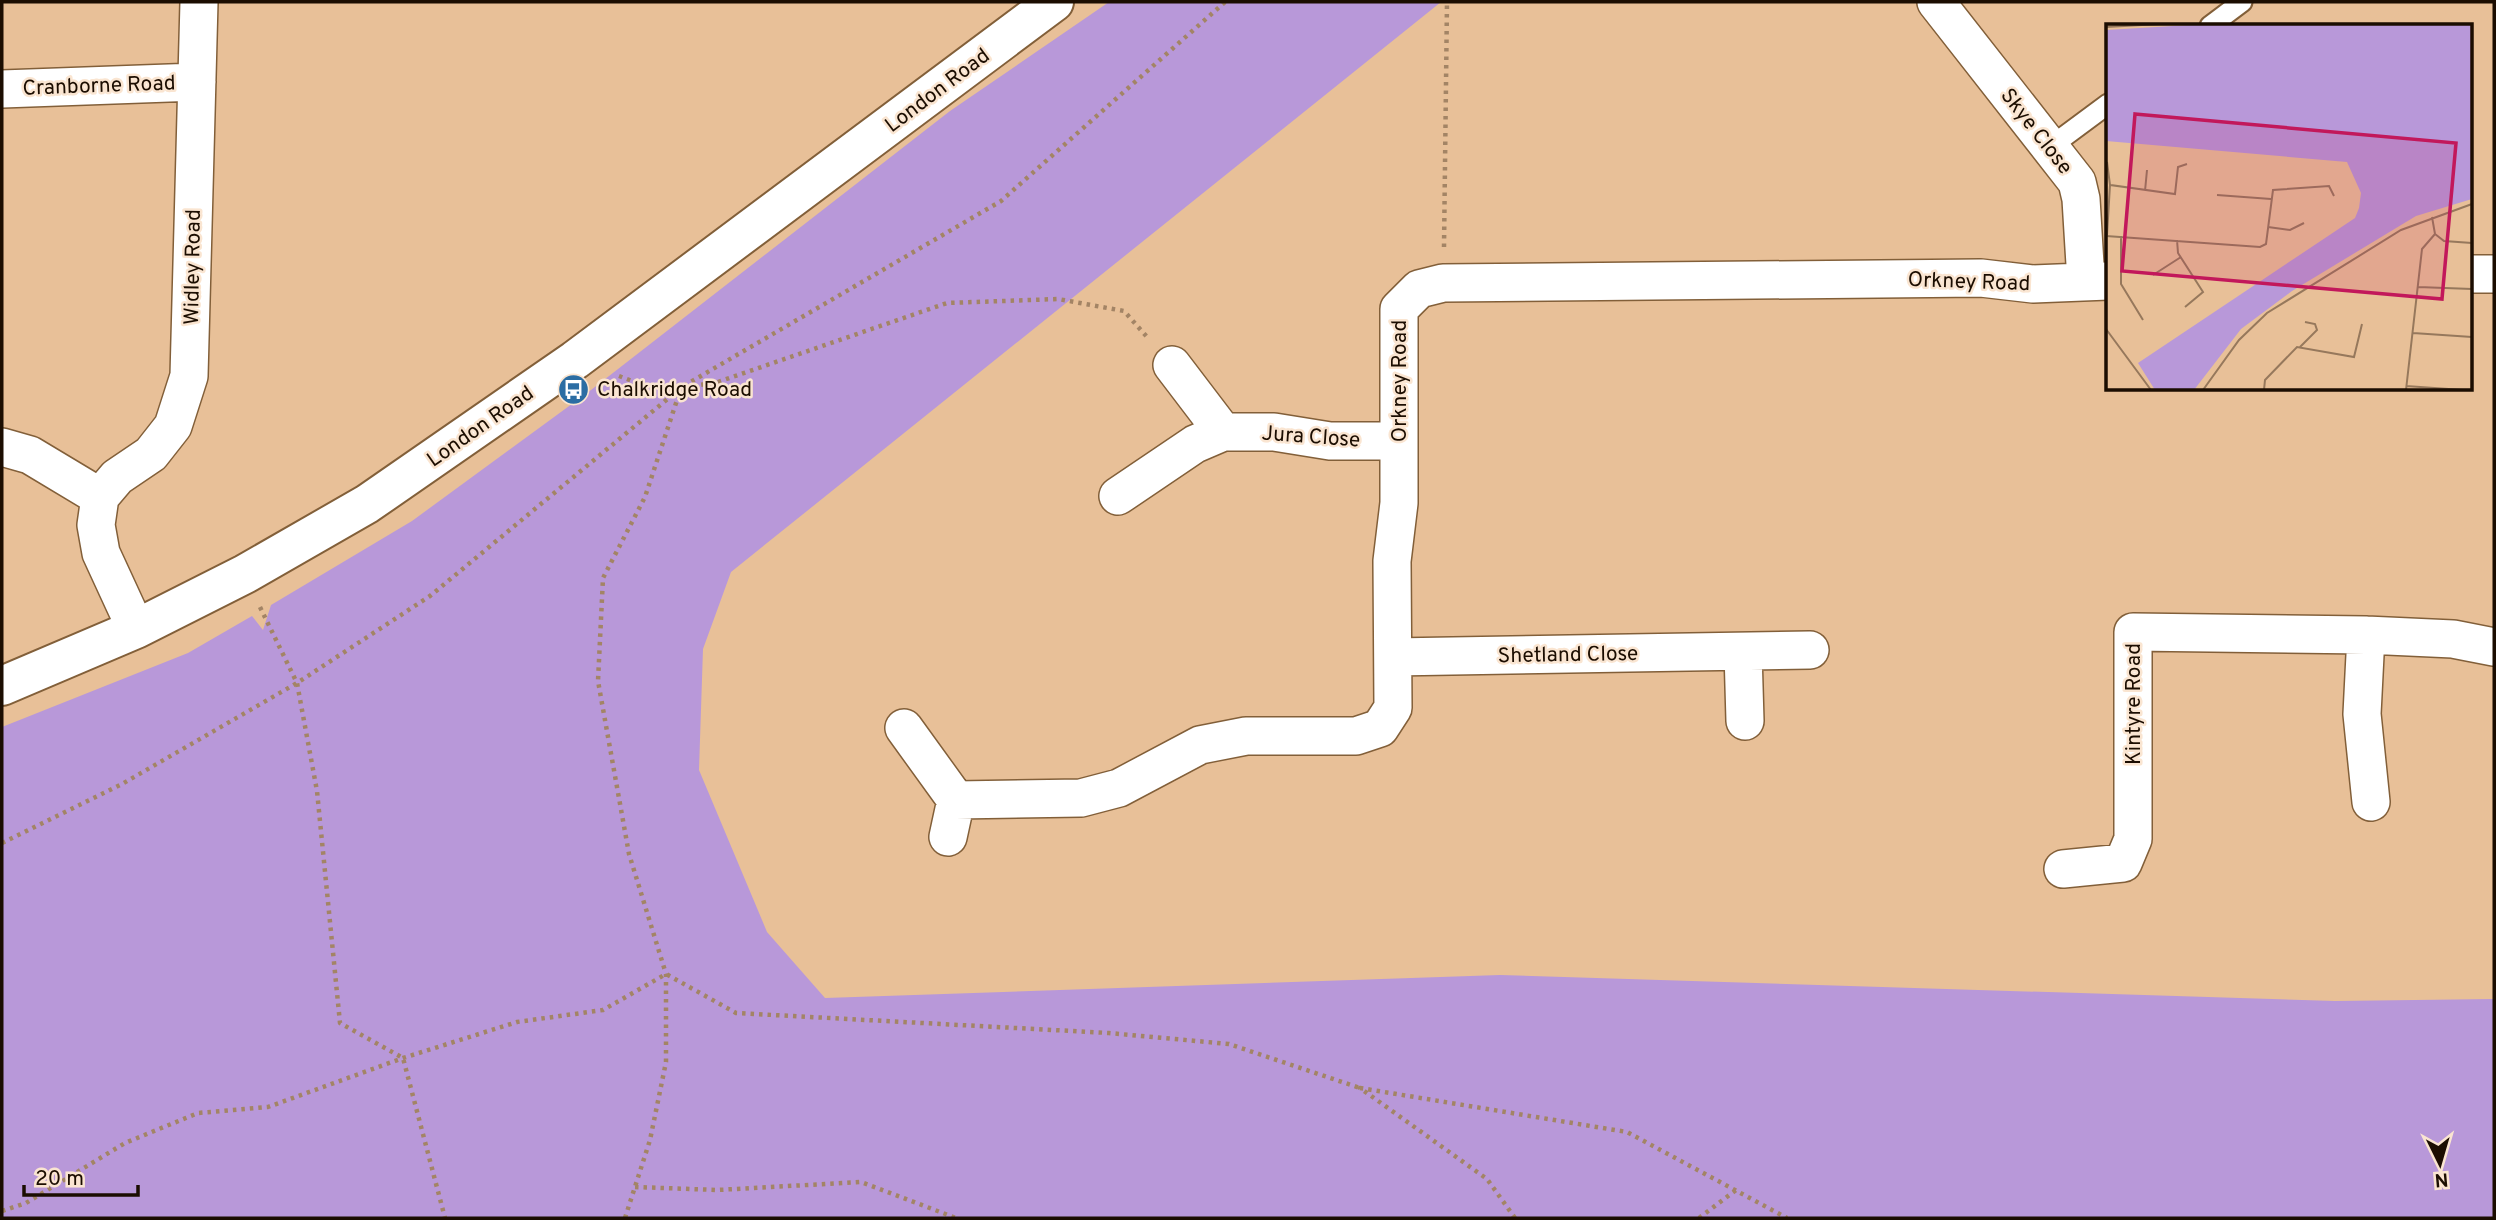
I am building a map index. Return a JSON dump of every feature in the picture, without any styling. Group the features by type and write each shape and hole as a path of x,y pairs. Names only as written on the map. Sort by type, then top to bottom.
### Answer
{"main road":[{"name":"London Road","path":"2,686 136,629 245,574 367,504 575,360 1054,2"}],"street":[{"name":"Widley Road","path":"100,497 117,477 151,454 173,426 189,376 199,2"},
{"name":"Skye Close","path":"1936,2 2077,182 2097,281"},
{"name":"Cranborne Road","path":"2,89 197,82"},
{"path":"2472,274 2494,274"},
{"name":"Orkney Road","path":"956,800 1081,798 1119,788 1200,745 1246,736 1356,736 1380,728 1393,708 1392,561 1399,503 1399,309 1419,289 1443,283 1981,278 2033,284 2097,281"},
{"path":"1172,365 1223,432"},
{"name":"Jura Close","path":"1118,496 1195,444 1223,432 1274,432 1330,441 1398,441"},
{"path":"2,447 30,454 100,497 96,525 101,553 136,629"},
{"name":"Kintyre Road","path":"2063,869 2123,863 2133,839 2133,632 2366,635 2453,639 2494,648"},
{"path":"2366,635 2362,714 2371,802"},
{"name":"Shetland Close","path":"1393,657 1810,650"},
{"path":"1743,652 1745,721"},
{"path":"904,728 956,800 948,837"}],"lane":[{"path":"2213,24 2242,2"},
{"path":"2050,147 2106,105"}],"path":[{"path":"2,843 122,784 297,683 430,596 682,387 1000,201 1225,2"},
{"path":"1443,283 1447,2"},
{"path":"575,360 656,390 715,383 947,303 1058,299 1124,311 1172,365"},
{"path":"625,1218 650,1140 666,1062 666,974 629,853 598,681 603,578 645,497 682,387"},
{"path":"245,574 297,683 317,791 340,1023 403,1058 445,1218"},
{"path":"2,1211 26,1203 125,1143 198,1113 268,1107 403,1058 517,1022 603,1010 666,974"},
{"path":"666,974 736,1013 1109,1033 1228,1044 1360,1088 1627,1132 1787,1218"},
{"path":"1360,1088 1487,1179 1514,1218"},
{"path":"635,1187 717,1190 861,1182 956,1218"},
{"path":"1699,1218 1736,1191"}],"shaded area":[{"path":"1109,2 1441,2 731,572 703,649 699,770 767,932 825,998 1500,975 2335,1001 2494,999 2494,1218 2,1218 2,727 188,653 252,616 263,630 271,605 412,521 591,390 950,111"}],"place":[{"name":"Chalkridge Road","path":"574,389"}]}
